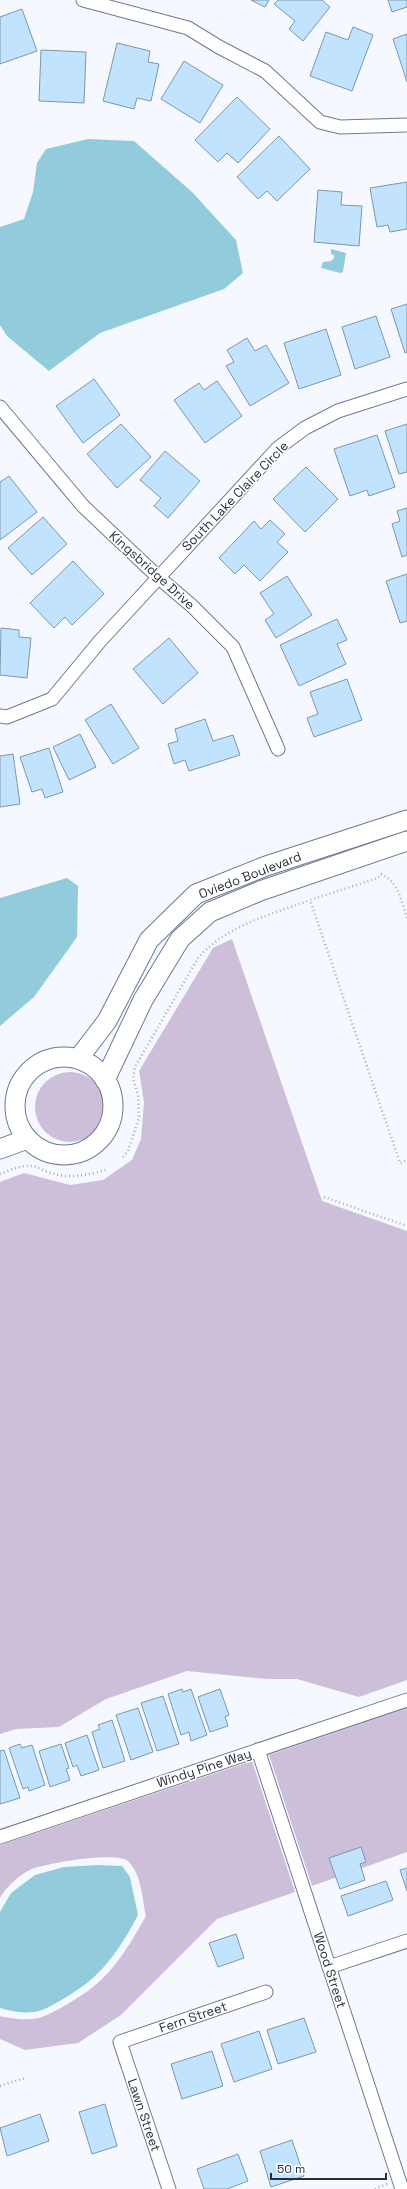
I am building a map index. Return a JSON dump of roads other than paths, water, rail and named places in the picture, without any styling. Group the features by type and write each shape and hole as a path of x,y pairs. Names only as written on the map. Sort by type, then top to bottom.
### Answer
{"street":[{"path":"83,0 188,28 218,47 265,71 320,122 340,127 407,125"},
{"name":"South Lake Claire Circle","path":"0,716 7,717 52,699 100,641 278,448 305,428 338,411 407,389"},
{"name":"Kingsbridge Drive","path":"0,407 83,506 158,577 192,606 233,647 278,749"},
{"path":"403,821 407,841"},
{"name":"Oviedo Boulevard","path":"78,1059 107,1021 149,940 196,894 266,866 403,821"},
{"name":"Oviedo Boulevard","path":"105,1080 143,1000 180,939 210,912 260,891 407,841"},
{"path":"57,1057 78,1059 96,1068 105,1080 108,1085 113,1105 110,1125 98,1142 80,1153 60,1156 40,1150 27,1139 16,1118 8,1116 23,1078 38,1064 57,1057"},
{"path":"0,1149 27,1139"},
{"name":"Windy Pine Way","path":"0,1837 407,1700"},
{"name":"Wood Street","path":"258,1750 329,1967 403,2182"},
{"path":"329,1967 407,1941"},
{"name":"Fern Street","path":"120,2042 266,1992"},
{"name":"Lawn Street","path":"120,2042 169,2189"}],"water":[{"path":"88,139 134,141 192,192 236,240 243,273 224,289 100,333 49,371 7,336 0,325 0,227 24,219 33,192 37,163 46,149"},
{"path":"331,249 346,253 343,272 340,273 321,268 323,262 331,261 334,258 334,255 331,254"},
{"path":"67,878 78,886 77,937 34,997 0,1026 0,898"},
{"path":"97,1865 122,1866 130,1877 138,1915 119,1947 102,1969 91,1979 52,2006 39,2011 30,2012 0,2008 0,1912 11,1893 35,1875 64,1867"}]}
